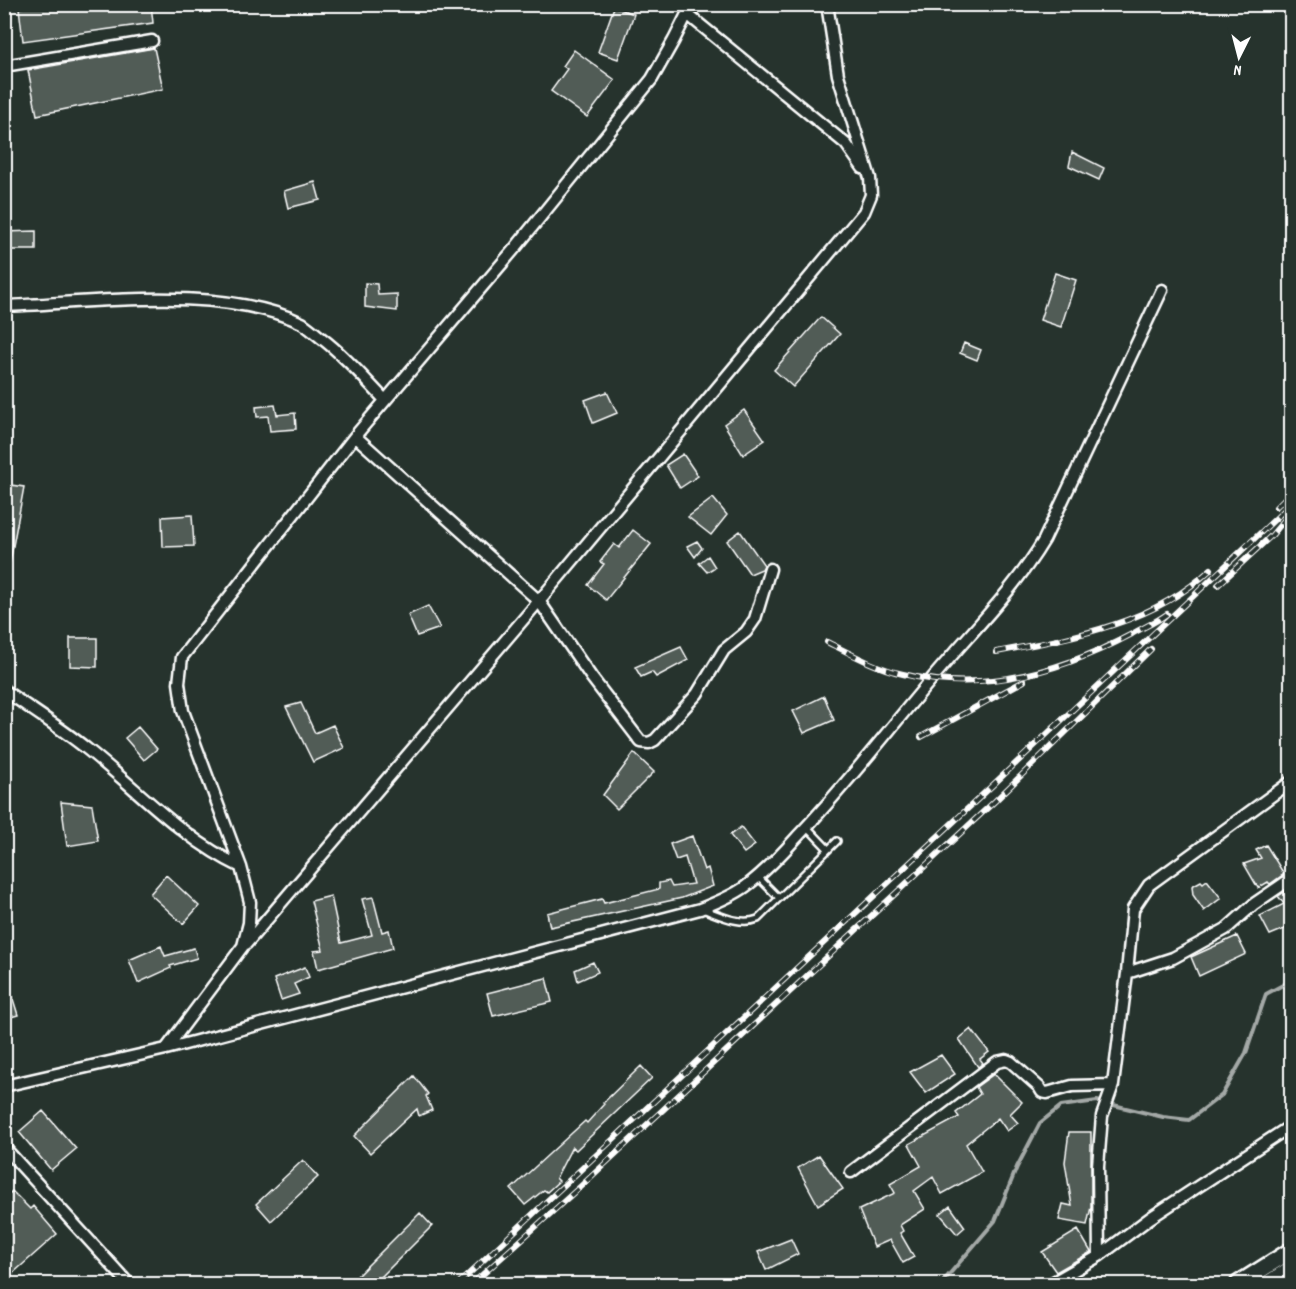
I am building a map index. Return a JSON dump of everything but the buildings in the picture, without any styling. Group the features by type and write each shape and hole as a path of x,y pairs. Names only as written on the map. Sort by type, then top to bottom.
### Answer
{"main road":[{"path":"1238,1284 1292,1250"},
{"path":"1267,1284 1292,1268"}],"street":[{"path":"166,1049 243,946 539,601 864,212 871,195 870,178 838,75 827,4"},
{"path":"243,946 249,923 250,902 241,867 183,711 179,683 182,657 355,436 516,247 652,78 687,9 846,144 870,178"},
{"path":"4,66 152,41"},
{"path":"4,1086 166,1049 700,909 725,899 758,877 807,827 1035,556 1162,290"},
{"path":"4,306 148,300 217,301 258,308 303,324 339,352 385,400"},
{"path":"355,436 539,601 640,742 649,743 690,703 724,650 746,632 759,608 770,569"},
{"path":"4,690 87,749 189,837 216,855 241,867"},
{"path":"1100,1256 1098,1166 1102,1116 1111,1089 1127,973 1133,909 1149,885 1292,781"},
{"path":"1127,973 1173,958 1226,929 1254,904 1292,878"},
{"path":"850,1172 997,1062 1006,1060 1011,1062 1039,1086 1042,1092 1047,1093 1072,1086 1111,1089"},
{"path":"1050,1284 1100,1256 1150,1218 1292,1125"},
{"path":"4,1147 129,1284"}],"lane":[{"path":"807,827 828,849"},
{"path":"700,909 737,921 750,922 758,919 837,841"},
{"path":"758,877 779,898"}],"waterway":[{"path":"941,1284 995,1221 1017,1167 1040,1123 1061,1106 1097,1101 1163,1117 1189,1120 1222,1095 1246,1053 1266,994 1292,980"}],"railway":[{"path":"1276,507 1292,491"},
{"path":"458,1284 1292,503"},
{"path":"1218,585 1272,535 1286,518"},
{"path":"996,652 1082,634 1138,616 1188,588 1211,569"},
{"path":"827,642 854,656 903,674 933,680 963,682 992,680 1021,676 1078,659 1132,634 1167,614"},
{"path":"472,1284 581,1186 995,801 1151,649"},
{"path":"921,737 1024,681"}]}
